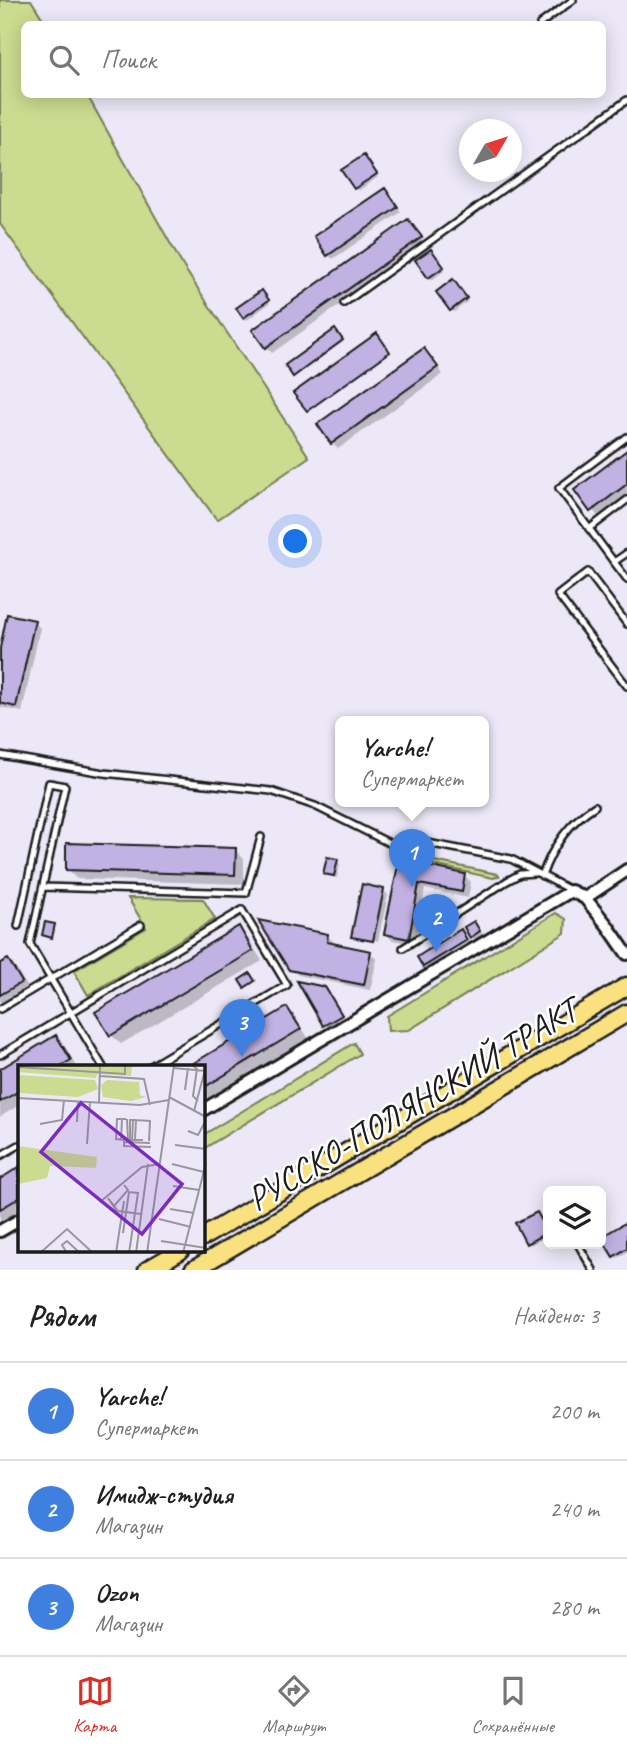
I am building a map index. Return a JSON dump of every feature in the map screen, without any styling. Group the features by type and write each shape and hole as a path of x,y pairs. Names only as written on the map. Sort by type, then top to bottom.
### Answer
{"main road":[{"name":"РУССКО-ПОЛЯНСКИЙ ТРАКТ","path":"205,1236 627,986"},
{"name":"РУССКО-ПОЛЯНСКИЙ ТРАКТ","path":"193,1270 627,1013"},
{"path":"147,1270 178,1252"}],"street":[{"path":"585,898 627,870"},
{"path":"205,1109 570,891 585,898 627,954"},
{"path":"0,1231 18,1221"}],"lane":[{"path":"544,21 573,0"},
{"path":"344,303 627,100"},
{"path":"627,438 559,488 627,579"},
{"path":"589,528 627,500"},
{"path":"614,562 627,553"},
{"path":"627,624 588,572 558,595 627,686"},
{"path":"0,755 127,776 271,791 315,806 399,848 422,842 511,859 570,891"},
{"path":"18,926 49,783 65,786 30,944 102,1065"},
{"path":"542,876 548,859 567,829 579,816 595,806"},
{"path":"43,887 246,893 261,837"},
{"path":"403,948 507,881 520,874 535,873"},
{"path":"0,1055 242,910 287,985 152,1065"},
{"path":"0,1009 141,925"},
{"path":"0,1156 18,1146"},
{"path":"581,1249 593,1270"}],"green space":[{"path":"0,0 31,0 44,21 21,21 21,98 89,98 183,266 309,457 217,520 0,224"},
{"path":"420,858 499,876 493,878 420,862"},
{"path":"128,898 203,899 215,919 88,995 74,971 146,928"},
{"path":"556,913 566,919 565,933 409,1030 388,1031 387,1016"},
{"path":"354,1043 360,1054 205,1148 205,1134"}],"building":[{"path":"364,155 377,174 354,189 341,170"},
{"path":"385,188 398,207 327,256 314,236"},
{"path":"408,219 422,237 265,348 252,330"},
{"path":"431,249 444,267 428,278 415,260"},
{"path":"453,279 467,298 450,311 436,292"},
{"path":"262,290 269,300 243,318 236,308"},
{"path":"335,329 343,340 293,377 285,365"},
{"path":"377,333 390,352 307,411 293,393"},
{"path":"424,348 438,367 331,444 317,424"},
{"path":"627,450 627,484 590,512 574,490"},
{"path":"7,614 35,620 16,707 0,703 0,648"},
{"path":"66,843 236,848 235,875 66,870"},
{"path":"327,857 338,859 334,876 323,874"},
{"path":"399,860 465,874 462,892 419,884 409,939 384,934"},
{"path":"362,884 384,889 373,941 351,937"},
{"path":"258,920 328,934 327,942 371,951 364,985 289,970"},
{"path":"474,921 480,931 470,938 464,927"},
{"path":"45,922 55,924 52,938 42,935"},
{"path":"239,926 253,951 110,1036 95,1012"},
{"path":"461,929 467,940 423,967 417,957"},
{"path":"8,959 22,982 0,995 0,963"},
{"path":"250,973 255,981 244,988 239,980"},
{"path":"297,981 325,987 342,1015 323,1026"},
{"path":"287,1007 301,1029 205,1087 205,1065 190,1065"},
{"path":"56,1035 71,1060 62,1065 18,1065 18,1092 0,1102 0,1069"},
{"path":"18,1168 18,1199 0,1209 0,1179"},
{"path":"537,1212 543,1223 543,1235 526,1244 515,1223"},
{"path":"625,1223 627,1248 613,1257 606,1245 606,1234"}],"place":[{"name":"Yarche!","path":"412,887"},
{"name":"Имидж-студия","path":"436,952"},
{"name":"Ozon","path":"242,1057"}]}
